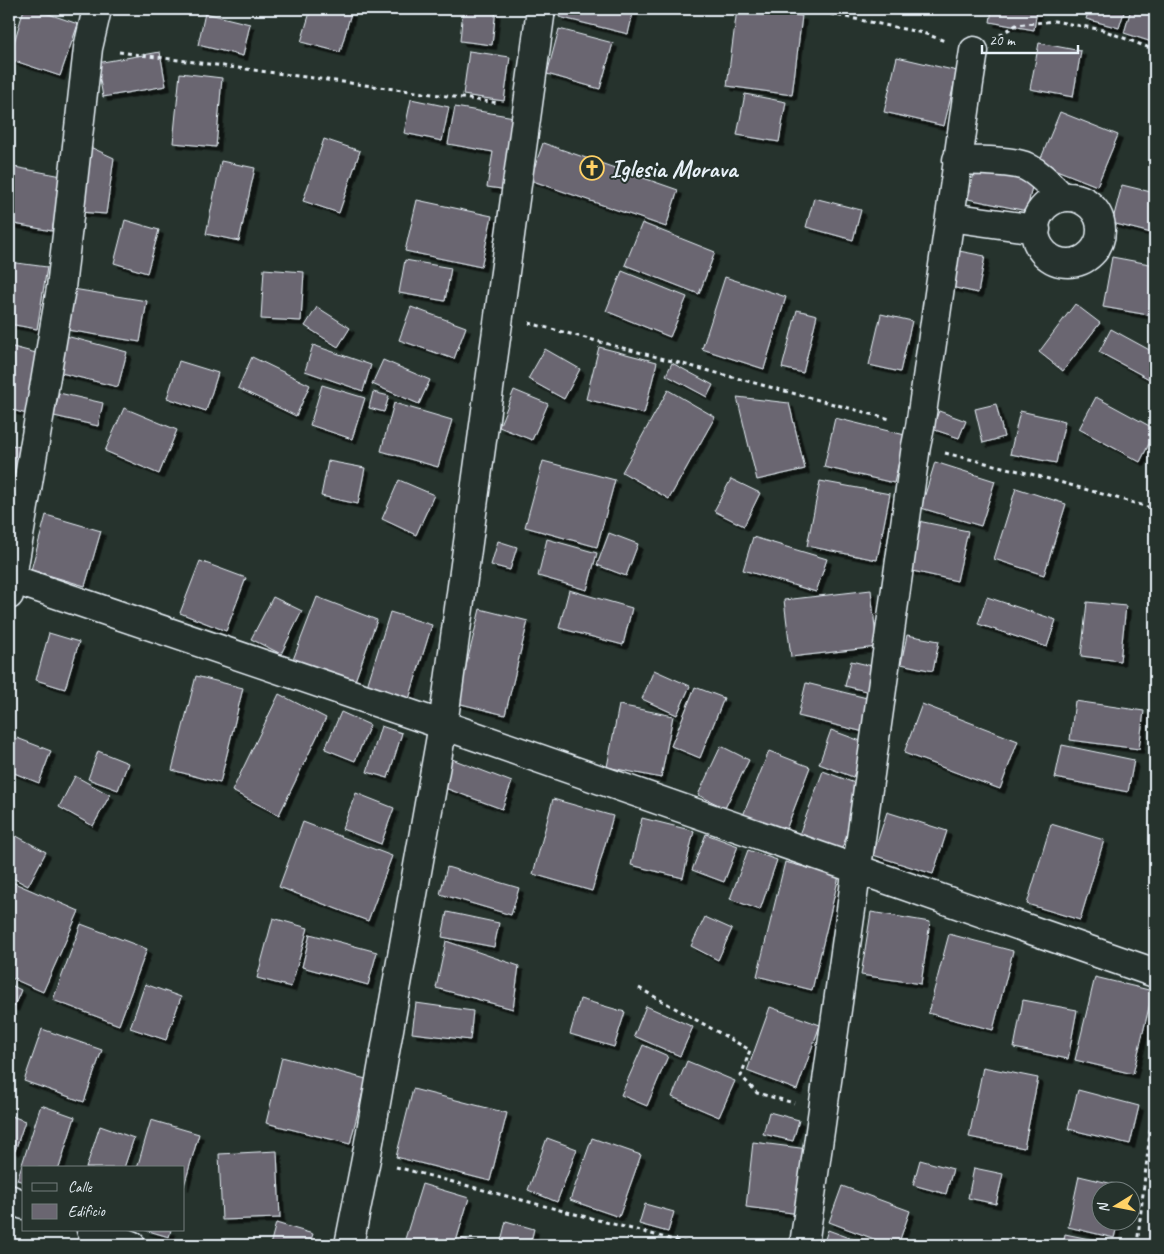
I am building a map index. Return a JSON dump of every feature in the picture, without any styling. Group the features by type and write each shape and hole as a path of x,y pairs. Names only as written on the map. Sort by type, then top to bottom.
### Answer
{"street":[{"path":"97,9 88,48 61,288 10,584 443,725 1155,973"},
{"path":"349,1245 443,725 541,9"},
{"path":"804,1245 974,51"},
{"path":"957,160 1025,166 1041,176 1062,198"},
{"path":"1062,198 1076,198 1090,205 1099,216 1102,231 1098,245 1088,257 1075,263 1060,263 1047,256 1038,244 1036,229 1039,215 1048,204 1062,198"},
{"path":"950,217 1036,229"},
{"path":"9,1199 22,1204"},
{"path":"96,1232 131,1245"}],"path":[{"path":"807,9 923,33 974,51 1016,25 1054,21 1103,30 1155,50"},
{"path":"88,48 528,107"},
{"path":"499,315 918,436 1030,474 1152,508"},
{"path":"1155,466 1152,508 1155,514"},
{"path":"639,988 750,1050 741,1076 757,1092 823,1112"},
{"path":"1137,1245 1155,1090"},
{"path":"366,1159 693,1245"}],"building":[{"path":"24,9 34,9 78,24 60,76 9,59"},
{"path":"311,9 336,9 351,13 340,52 301,42"},
{"path":"463,9 496,9 492,45 460,41"},
{"path":"561,9 634,9 628,34 559,17"},
{"path":"737,9 752,9 802,16 792,95 727,86"},
{"path":"992,9 1037,9 1034,30 990,22"},
{"path":"1089,9 1125,9 1119,28 1086,19"},
{"path":"1131,9 1155,15 1155,43 1124,33"},
{"path":"205,13 250,24 243,56 198,45"},
{"path":"559,29 613,43 600,89 547,74"},
{"path":"1039,43 1081,51 1073,97 1030,89"},
{"path":"469,51 510,57 504,101 463,95"},
{"path":"160,52 166,86 103,97 97,63"},
{"path":"897,57 957,71 944,126 884,112"},
{"path":"180,73 222,78 216,147 173,143"},
{"path":"745,94 786,102 779,142 737,135"},
{"path":"411,99 449,107 442,141 404,133"},
{"path":"455,107 520,118 508,190 487,187 493,152 448,144"},
{"path":"1060,112 1118,135 1097,186 1039,163"},
{"path":"324,139 360,151 339,213 303,201"},
{"path":"543,143 678,190 666,227 530,180"},
{"path":"88,146 114,158 106,214 79,212"},
{"path":"221,161 255,168 239,241 206,234"},
{"path":"9,166 62,176 52,231 9,223"},
{"path":"975,169 1033,181 1027,211 968,199"},
{"path":"1122,185 1155,193 1155,234 1112,223"},
{"path":"814,198 861,210 853,240 806,227"},
{"path":"417,200 492,216 481,267 405,251"},
{"path":"125,220 159,230 147,273 114,263"},
{"path":"642,223 715,252 699,294 625,265"},
{"path":"959,251 985,256 978,293 951,287"},
{"path":"1112,257 1155,265 1148,315 1103,307"},
{"path":"405,260 451,268 445,301 399,293"},
{"path":"9,262 47,267 37,329 9,324"},
{"path":"264,269 304,272 301,321 261,319"},
{"path":"622,271 687,297 670,337 606,311"},
{"path":"725,277 786,297 764,369 702,349"},
{"path":"73,289 147,301 140,342 67,330"},
{"path":"1075,304 1100,323 1063,371 1039,352"},
{"path":"317,307 350,328 338,347 305,326"},
{"path":"411,307 466,327 454,359 399,340"},
{"path":"797,310 817,315 803,373 782,368"},
{"path":"881,314 912,321 900,372 869,365"},
{"path":"1111,329 1155,353 1155,371 1151,380 1099,352"},
{"path":"66,336 127,352 118,387 57,372"},
{"path":"313,345 371,365 363,391 305,371"},
{"path":"9,346 44,355 30,415 9,409"},
{"path":"599,347 657,362 644,414 586,399"},
{"path":"545,349 580,369 564,399 528,379"},
{"path":"252,357 310,385 296,416 238,388"},
{"path":"383,360 430,380 419,404 372,384"},
{"path":"179,361 218,373 206,411 167,398"},
{"path":"672,363 713,385 707,397 666,375"},
{"path":"322,385 365,398 352,439 310,425"},
{"path":"514,390 548,404 532,440 499,427"},
{"path":"668,390 715,417 669,499 622,472"},
{"path":"373,392 389,396 384,412 369,408"},
{"path":"59,393 103,403 98,426 54,416"},
{"path":"737,397 789,403 805,469 757,480"},
{"path":"1096,397 1155,429 1140,462 1079,429"},
{"path":"394,403 452,420 438,467 381,451"},
{"path":"996,404 1004,437 983,443 975,409"},
{"path":"124,408 177,430 159,474 105,451"},
{"path":"939,411 966,421 959,438 932,429"},
{"path":"1020,411 1065,421 1056,463 1010,454"},
{"path":"835,418 905,435 894,483 824,467"},
{"path":"9,444 30,450 12,513 9,512"},
{"path":"328,461 365,468 358,504 321,496"},
{"path":"543,461 615,480 597,547 525,527"},
{"path":"935,462 995,481 981,526 921,508"},
{"path":"731,479 760,493 744,526 714,511"},
{"path":"399,480 434,495 416,535 382,519"},
{"path":"820,481 890,494 877,560 807,546"},
{"path":"1016,488 1066,504 1044,575 994,559"},
{"path":"46,515 101,531 85,586 31,570"},
{"path":"918,521 968,531 957,581 908,570"},
{"path":"609,533 638,544 626,576 597,565"},
{"path":"753,537 827,559 816,592 743,570"},
{"path":"547,539 597,553 587,590 538,576"},
{"path":"498,541 517,547 510,570 491,565"},
{"path":"200,561 246,578 226,631 180,613"},
{"path":"569,590 632,608 623,645 559,628"},
{"path":"871,590 877,647 791,657 784,600"},
{"path":"273,597 302,611 281,654 251,639"},
{"path":"317,597 377,620 352,689 291,665"},
{"path":"987,597 1056,620 1047,647 978,624"},
{"path":"1087,602 1126,606 1120,661 1081,656"},
{"path":"480,609 528,621 505,715 457,703"},
{"path":"390,612 432,625 409,699 367,686"},
{"path":"49,633 79,642 65,689 36,680"},
{"path":"907,635 939,641 933,671 901,664"},
{"path":"851,661 881,668 874,693 845,686"},
{"path":"654,670 690,686 677,715 642,699"},
{"path":"196,676 243,688 220,783 172,770"},
{"path":"806,683 871,699 864,732 798,716"},
{"path":"695,687 724,698 700,758 671,746"},
{"path":"279,694 326,718 279,815 232,791"},
{"path":"1075,701 1144,711 1139,749 1070,740"},
{"path":"922,704 1018,741 1000,789 904,753"},
{"path":"619,705 673,716 661,778 607,767"},
{"path":"341,712 370,725 355,761 325,749"},
{"path":"381,726 402,733 388,778 367,772"},
{"path":"831,730 866,743 853,777 819,764"},
{"path":"17,738 51,751 39,783 9,771 9,760"},
{"path":"1062,745 1134,760 1128,792 1055,778"},
{"path":"721,746 749,760 725,808 698,795"},
{"path":"98,751 128,763 118,790 88,779"},
{"path":"769,751 810,767 784,835 742,818"},
{"path":"452,759 512,782 502,809 442,787"},
{"path":"823,771 865,787 839,856 797,840"},
{"path":"75,776 110,795 93,826 59,807"},
{"path":"356,793 394,808 381,844 342,829"},
{"path":"553,799 613,816 592,891 533,874"},
{"path":"887,812 947,831 933,874 873,855"},
{"path":"642,818 694,831 683,878 631,865"},
{"path":"303,822 392,856 368,921 279,887"},
{"path":"1051,824 1104,840 1080,920 1027,904"},
{"path":"9,832 46,852 28,886 9,876"},
{"path":"706,834 738,846 724,882 692,870"},
{"path":"748,850 777,860 760,910 730,899"},
{"path":"785,862 839,876 812,990 757,976"},
{"path":"447,867 519,888 511,915 440,894"},
{"path":"12,882 79,911 43,992 9,977 9,888"},
{"path":"447,912 499,923 494,947 442,937"},
{"path":"871,912 930,922 921,984 861,975"},
{"path":"705,917 732,929 718,960 691,946"},
{"path":"273,918 308,928 291,987 257,978"},
{"path":"81,924 147,949 119,1025 53,1000"},
{"path":"310,934 377,952 368,985 302,967"},
{"path":"949,934 1013,951 993,1030 928,1013"},
{"path":"446,941 519,966 513,1009 436,988"},
{"path":"1095,977 1153,991 1133,1074 1075,1060"},
{"path":"9,984 21,990 14,1007 9,1004"},
{"path":"145,984 181,997 166,1040 130,1028"},
{"path":"580,999 625,1012 614,1047 570,1034"},
{"path":"1023,1000 1077,1010 1068,1059 1014,1048"},
{"path":"416,1003 473,1011 470,1040 412,1033"},
{"path":"646,1006 693,1027 680,1056 634,1036"},
{"path":"770,1007 820,1025 797,1090 747,1071"},
{"path":"42,1029 102,1050 84,1102 24,1081"},
{"path":"643,1045 668,1056 647,1106 621,1095"},
{"path":"282,1057 366,1079 350,1144 266,1123"},
{"path":"687,1061 735,1081 719,1117 672,1097"},
{"path":"983,1067 1038,1078 1024,1148 969,1137"},
{"path":"413,1089 507,1113 490,1181 396,1157"},
{"path":"1078,1090 1139,1106 1130,1144 1068,1129"},
{"path":"41,1105 75,1117 60,1166 22,1166 22,1181 17,1180"},
{"path":"769,1112 799,1120 793,1141 763,1134"},
{"path":"9,1115 25,1121 15,1151 9,1148"},
{"path":"151,1120 199,1134 185,1183 185,1166 138,1166"},
{"path":"100,1126 134,1138 125,1166 87,1166"},
{"path":"547,1138 577,1149 557,1202 528,1190"},
{"path":"592,1138 641,1155 619,1217 570,1200"},
{"path":"753,1142 808,1149 800,1214 746,1207"},
{"path":"277,1151 280,1218 222,1220 219,1154"},
{"path":"920,1160 953,1169 946,1194 913,1185"},
{"path":"974,1168 1003,1174 996,1204 968,1198"},
{"path":"1079,1176 1105,1182 1092,1182 1092,1232 1116,1232 1114,1238 1068,1227"},
{"path":"422,1184 469,1198 455,1245 426,1245 405,1239"},
{"path":"842,1186 910,1211 898,1245 890,1245 829,1222"},
{"path":"645,1204 674,1212 668,1232 639,1224"},
{"path":"506,1221 534,1229 530,1245 500,1245"},
{"path":"276,1223 313,1234 309,1245 270,1245"},
{"path":"828,1230 869,1245 823,1245"},
{"path":"152,1232 170,1232 169,1237"},
{"path":"1065,1234 1119,1245 1063,1245"},
{"path":"462,1239 486,1245 460,1245"}],"place":[{"name":"Iglesia Morava","path":"592,168"}]}
